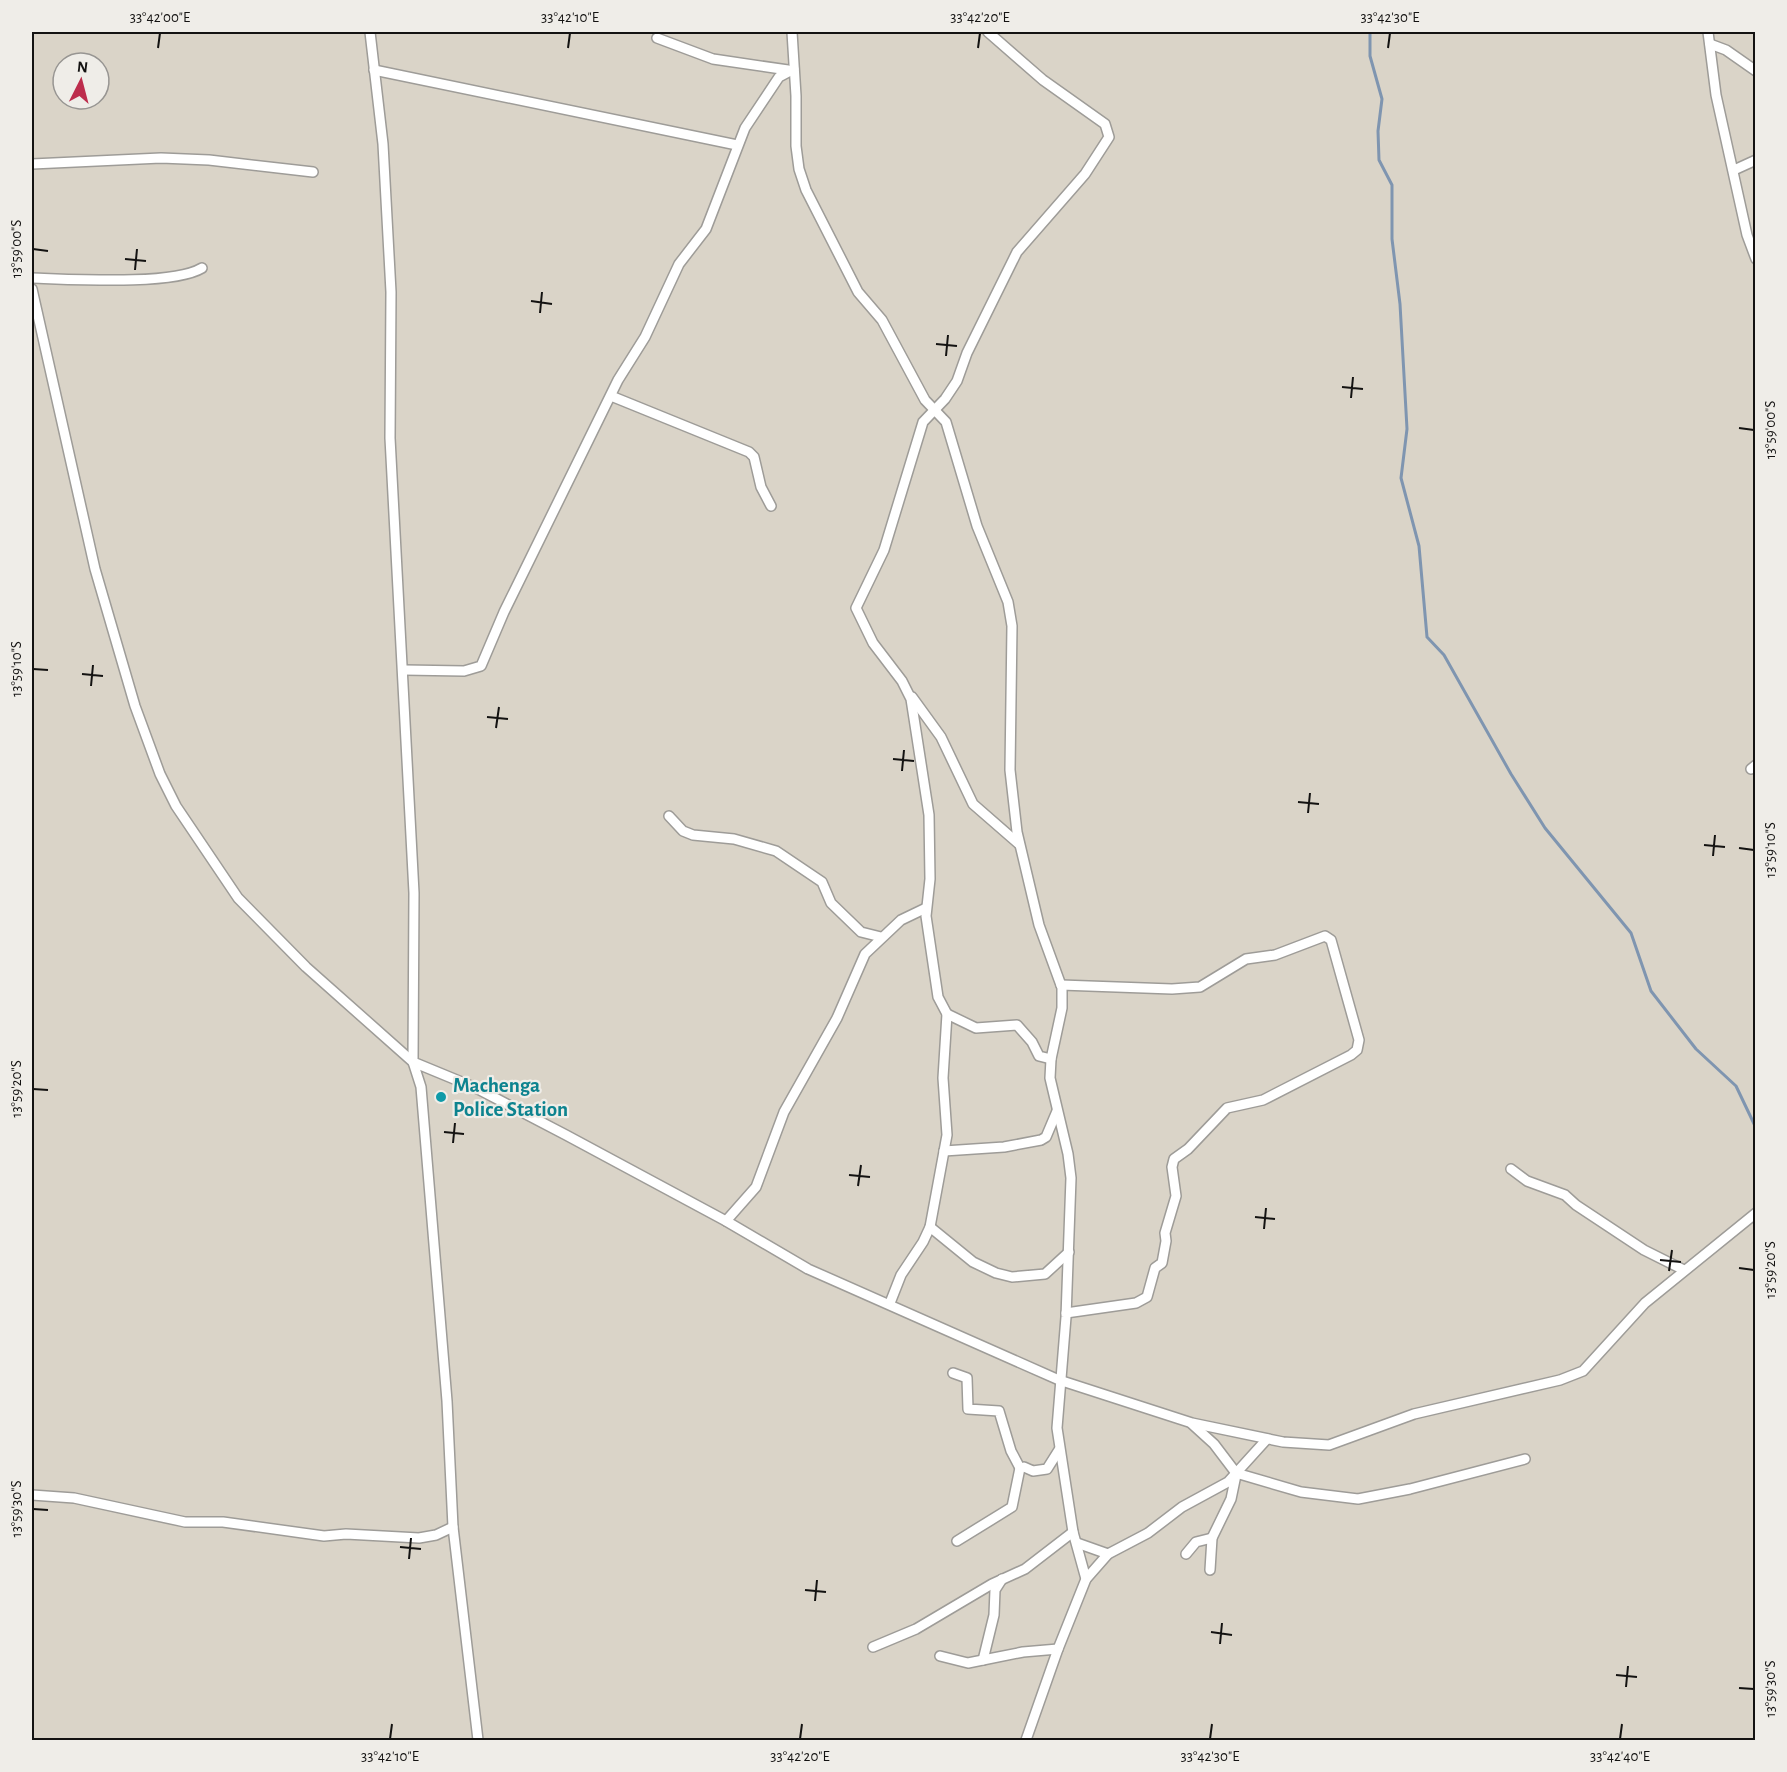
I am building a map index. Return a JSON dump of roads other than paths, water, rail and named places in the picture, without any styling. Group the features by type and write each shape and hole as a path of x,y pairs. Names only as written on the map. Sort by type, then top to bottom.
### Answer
{"street":[{"path":"369,32 383,144 391,292 390,438 414,892 412,1062 421,1087 447,1401 453,1527 478,1740"},
{"path":"792,32 791,70 799,169 815,213 858,292 882,320 925,400 949,429 977,526 1008,602 1012,626 1010,770 1019,844 1039,925 1061,985 1062,1008 1051,1059 1050,1078 1071,1178 1066,1313 1057,1415 1059,1450 1073,1532 1086,1579"},
{"path":"988,32 1043,80 1105,124 1109,137 1085,174 1017,252 967,353 957,381 945,399 923,422 884,550 856,608 873,643 941,737 973,804 1019,844"},
{"path":"1708,32 1716,95 1747,235 1755,259"},
{"path":"657,38 713,59 791,70"},
{"path":"1710,44 1726,50 1755,71"},
{"path":"374,70 737,146"},
{"path":"404,670 480,669 504,612 611,396 641,345 679,264 706,229 730,172 737,146 758,105 779,76 791,70"},
{"path":"32,164 161,158 209,160 313,172"},
{"path":"1734,170 1755,160"},
{"path":"32,278 107,280 184,275 202,268"},
{"path":"32,289 95,569 135,706 160,774 176,806 238,898 306,967 412,1062 476,1089 726,1221 808,1269 890,1303 1059,1380 1192,1423 1267,1439 1329,1445 1414,1414 1571,1376 1583,1371 1645,1302 1755,1213"},
{"path":"611,396 749,452 754,458 760,487 771,506"},
{"path":"907,690 915,721 929,815 930,879 926,908 938,998 947,1014 976,1028 1017,1025 1032,1042 1039,1056 1051,1059"},
{"path":"669,816 683,831 693,835 734,839 776,851 822,882 831,903 861,932 881,937"},
{"path":"726,1221 756,1187 784,1112 837,1018 865,954 901,920 926,908"},
{"path":"1061,985 1172,989 1200,987 1246,959 1275,955 1325,936 1331,940 1359,1040 1357,1050 1351,1055 1295,1085 1263,1100 1227,1108 1188,1149 1174,1159 1172,1167 1176,1196 1165,1233 1162,1263 1155,1269 1147,1297 1136,1303 1066,1313"},
{"path":"890,1303 901,1275 930,1227 948,1123 943,1045 947,1014"},
{"path":"944,1150 1004,1147 1041,1140 1046,1137 1057,1111"},
{"path":"1511,1169 1527,1181 1565,1195 1576,1205 1644,1250 1684,1270"},
{"path":"930,1227 973,1262 996,1273 1012,1277 1045,1274 1069,1252"},
{"path":"953,1373 967,1378 968,1409 999,1411 1011,1451 1020,1468 1011,1507 957,1541"},
{"path":"1192,1423 1214,1444 1236,1473 1301,1492 1372,1498 1525,1459"},
{"path":"1026,1740 1086,1579 1108,1554 1148,1533 1182,1506 1228,1482 1267,1439"},
{"path":"1020,1468 1024,1467 1034,1471 1047,1469 1059,1450"},
{"path":"1210,1570 1212,1538 1231,1499 1236,1473"},
{"path":"32,1495 103,1503 162,1519 185,1522 223,1522 324,1536 346,1534 419,1538 453,1527"},
{"path":"873,1647 916,1629 1002,1579 1025,1569 1073,1532"},
{"path":"1186,1554 1196,1542 1212,1538"},
{"path":"1077,1543 1108,1554"},
{"path":"983,1660 994,1615 995,1590 1002,1579"},
{"path":"940,1656 958,1662 1058,1649"}],"waterway":[{"path":"1370,32 1370,56 1382,99 1378,131 1379,160 1392,185 1392,239 1400,304 1407,429 1401,478 1419,546 1427,637 1444,655 1511,774 1545,828 1631,933 1651,991 1696,1049 1736,1086 1756,1128"}],"place":[{"name":"Machenga Police Station","path":"441,1097"}]}
